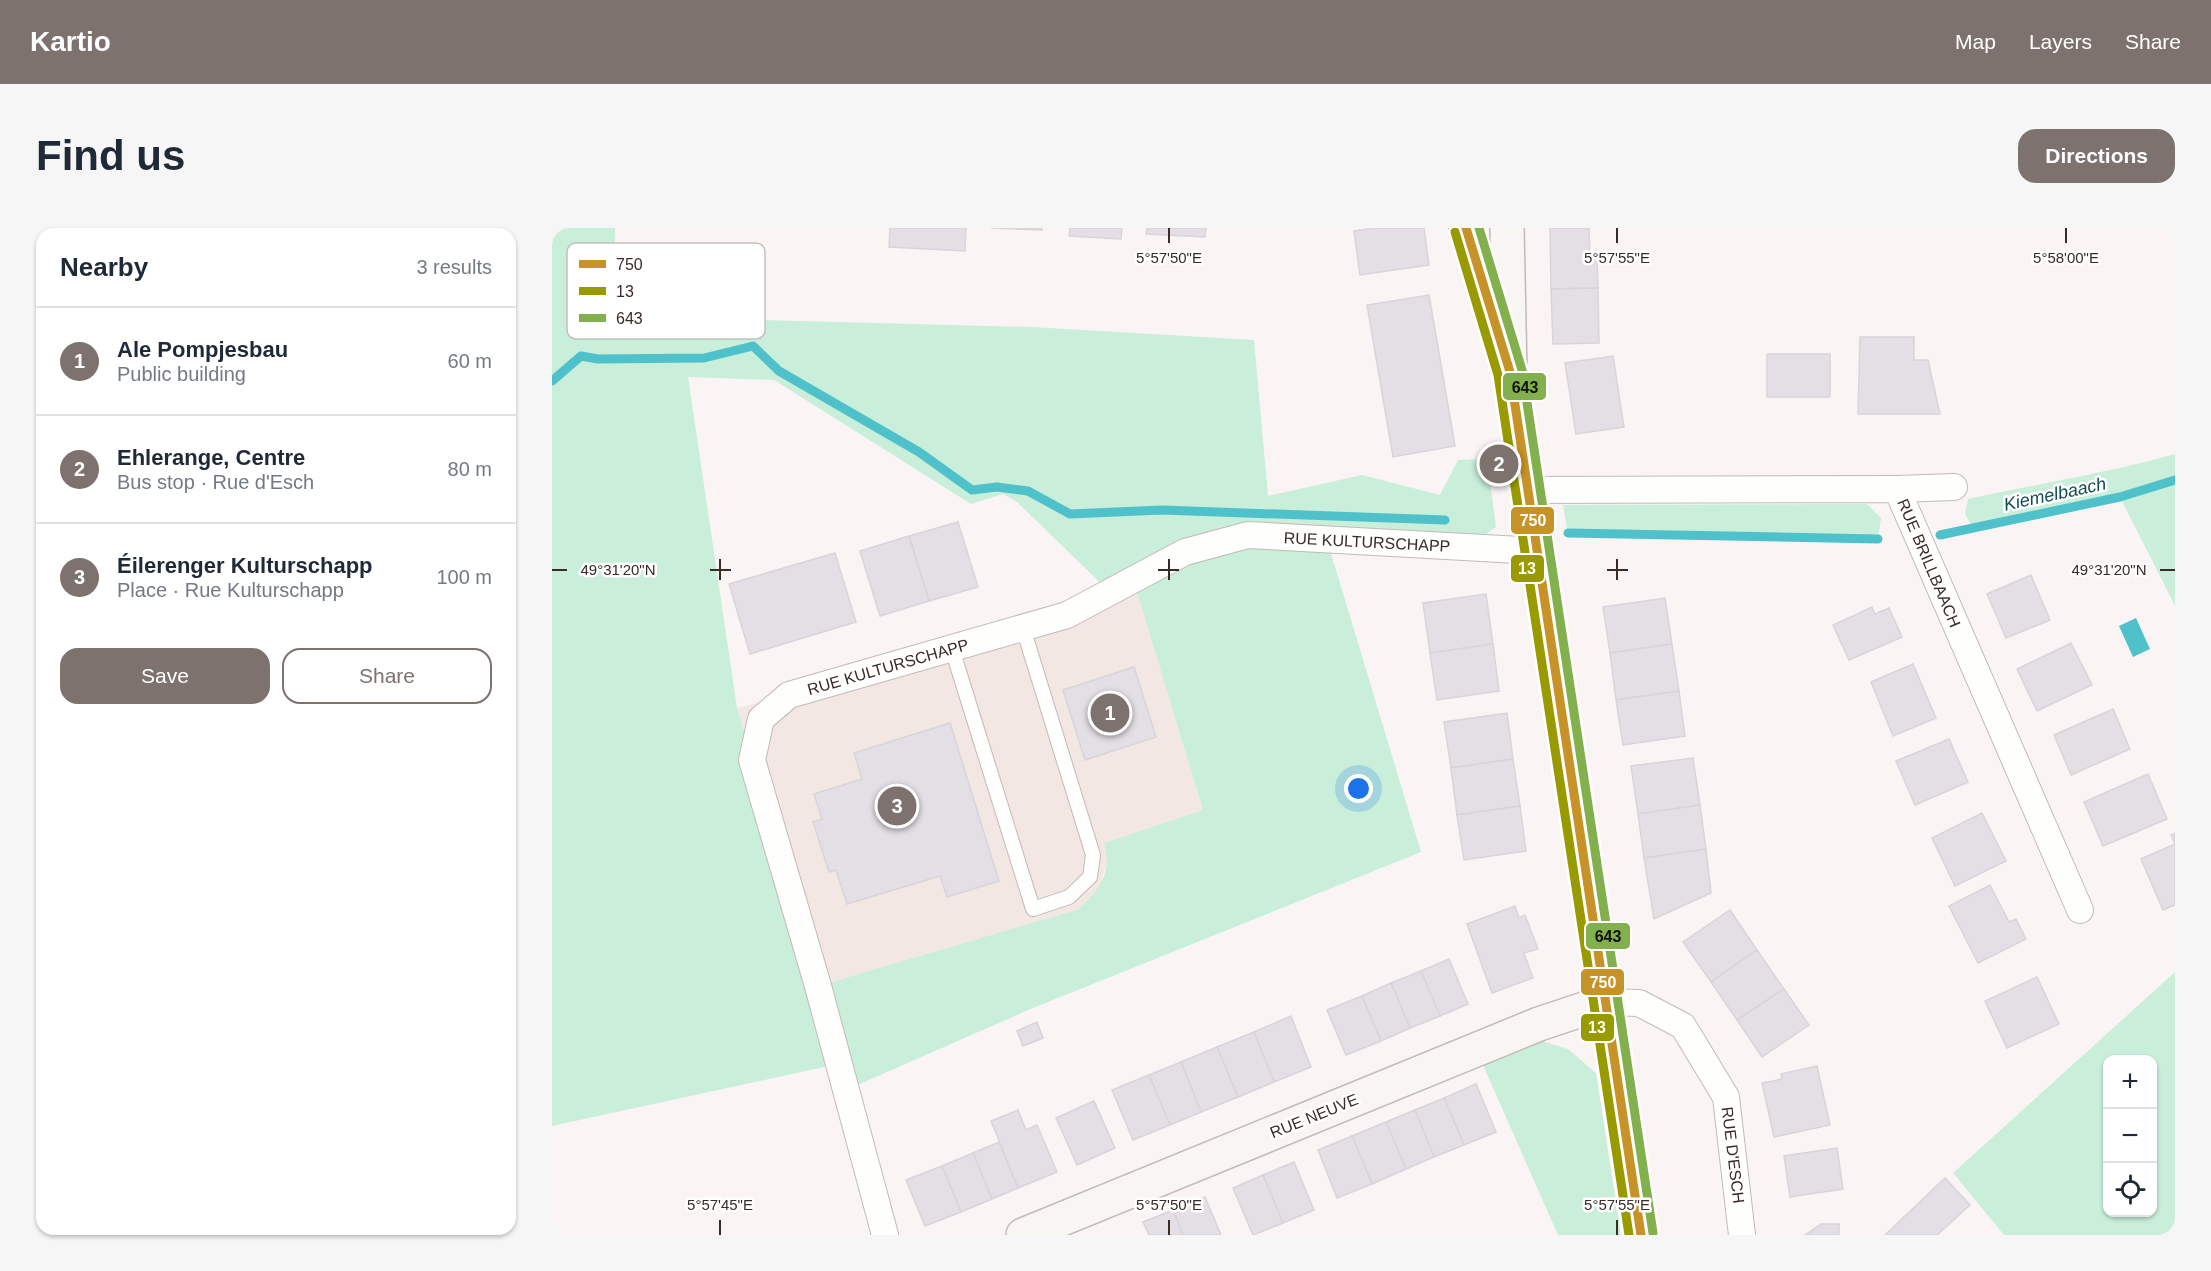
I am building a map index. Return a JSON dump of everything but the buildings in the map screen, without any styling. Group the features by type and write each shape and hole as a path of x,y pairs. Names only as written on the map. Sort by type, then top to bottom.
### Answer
{"main road":[{"path":"1466,228 1510,372"},
{"path":"1507,228 1510,372 1641,1235"},
{"name":"RUE NEUVE","path":"1023,1235 1539,1024 1605,1002"}],"street":[{"path":"1897,489 1954,487"},
{"name":"RUE BRILLBAACH","path":"1528,490 1897,489 2080,910"},
{"name":"RUE KULTURSCHAPP","path":"885,1235 818,986 752,759 761,719 789,695 1067,615 1185,552 1248,535 1537,551"},
{"name":"RUE D'ESCH","path":"1605,1002 1639,1003 1683,1026 1726,1097 1742,1235"}],"lane":[{"path":"952,649 1034,909 1069,897 1090,877 1093,855 1023,628"}],"shaded area":[{"path":"1134,581 1203,810 1104,843 1108,857 1099,890 1079,909 818,986 737,708 789,695"}],"green space":[{"path":"552,228 615,228 615,243 567,243 567,339 765,339 765,320 1032,327 1254,340 1268,496 1362,475 1440,495 1458,460 1487,459 1496,527 1467,547 1327,540 1421,852 1033,1008 846,1090 838,1064 552,1126","holes":["688,377 774,380 971,504 1003,494 1017,502 1111,593 1134,582 1203,810 1104,843 1107,863 1102,880 1093,895 1079,909 818,986 737,708"]},
{"path":"2175,454 2175,606 2120,497 1973,528 1965,514 1968,499 2098,473"},
{"path":"1867,504 1881,518 1878,539 1568,533 1563,505"},
{"path":"2175,972 2175,1235 2004,1235 1953,1173"},
{"path":"1539,1040 1568,1049 1596,1073 1621,1235 1558,1235 1483,1065"}],"water":[{"path":"2136,618 2150,649 2133,657 2119,626"}],"waterway":[{"path":"552,381 581,356 598,359 704,358 753,346 779,371 919,452 972,490 997,487 1028,491 1070,514 1162,510 1445,520"},
{"name":"Kiemelbaach","path":"1940,535 2120,497 2175,480"},
{"path":"1568,533 1878,539"}],"transit line":[{"name":"750","path":"1466,228 1510,372 1641,1235"},
{"name":"643","path":"1479,228 1522,370 1653,1233"},
{"name":"13","path":"1455,232 1498,375 1629,1235"}],"place":[{"name":"Ehlerange, Centre","path":"1499,464"},
{"name":"Ale Pompjesbau","path":"1110,713"},
{"name":"Éilerenger Kulturschapp","path":"897,806"}]}
